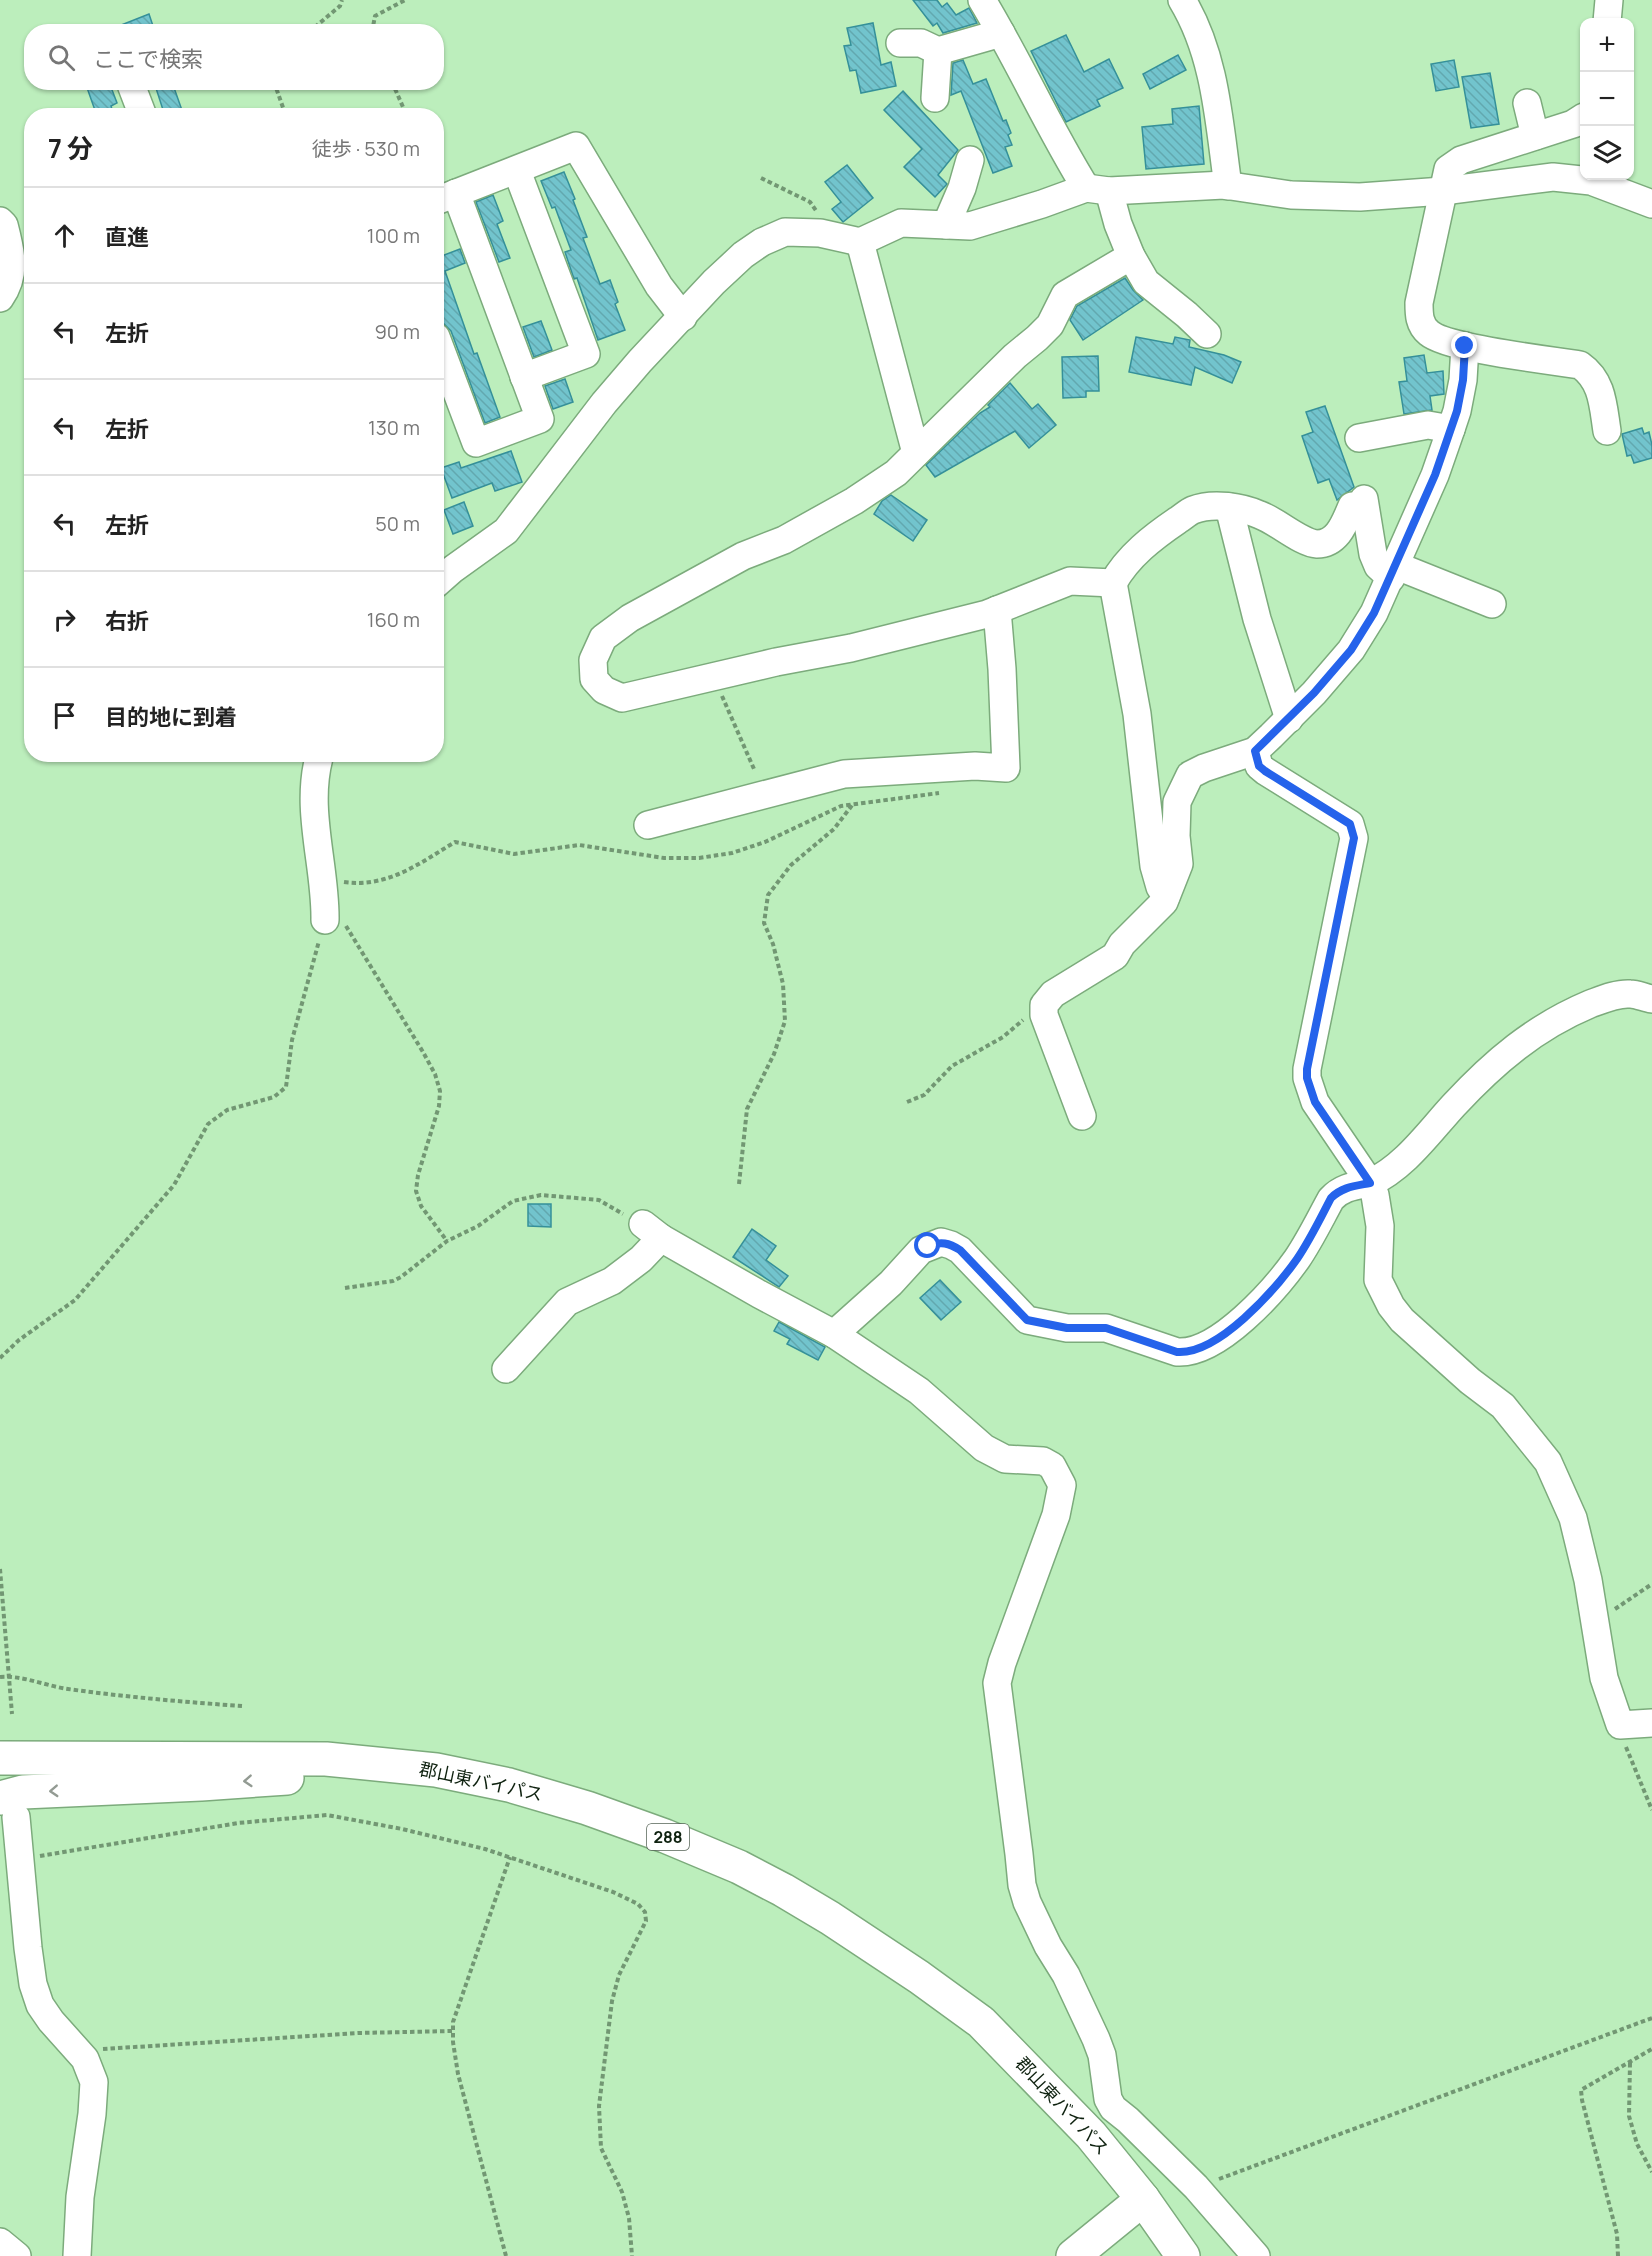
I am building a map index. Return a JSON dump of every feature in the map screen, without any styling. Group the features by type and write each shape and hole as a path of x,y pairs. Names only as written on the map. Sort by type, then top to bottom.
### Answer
{"highway":[{"path":"6,1727 236,1744 326,1759"},
{"name":"郡山東バイパス","path":"0,1758 326,1759 436,1770 509,1785 587,1808 665,1836 739,1867 830,1918 919,1977 981,2022 1091,2135 1137,2204 1164,2256"},
{"path":"8,1807 23,1792 288,1778 390,1765"},
{"path":"1073,2256 1137,2204"},
{"name":"郡山東バイパス","path":"1137,2204 1183,2256"}],"street":[{"path":"982,0 1059,145 1097,189 1118,224 1131,256 1146,282 1207,334"},
{"path":"1182,0 1203,40 1210,67 1228,186"},
{"path":"1607,18 1609,0"},
{"path":"900,43 921,43 938,51 1001,33"},
{"path":"935,98 938,51"},
{"path":"133,90 140,108"},
{"path":"1527,103 1534,136"},
{"path":"1580,120 1574,124 1461,160 1448,169 1419,303 1420,319 1431,334 1465,346 1580,365 1590,371 1600,389 1607,431"},
{"path":"444,358 476,443 540,419 446,197 576,146 659,286 683,316"},
{"path":"945,225 962,188 970,160"},
{"path":"517,171 586,354 524,377"},
{"path":"444,577 506,531 604,403 640,361 743,255 762,242 785,232 820,233 860,242 901,223 970,226 1097,189 1228,186 1291,195 1360,197 1553,177 1591,181 1652,204"},
{"path":"0,221 4,225 12,264 6,290 0,298"},
{"path":"860,242 916,453"},
{"path":"1113,583 1070,581 997,610 851,648 622,698 604,690 594,679 594,660 603,638 630,618 743,556 784,540 854,501 896,472 1050,325 1065,295 1131,256"},
{"path":"1082,1116 1044,1016 1044,1005 1053,994 1115,956 1122,944 1164,902 1179,864 1176,836 1177,802 1190,775 1255,751 1289,719 1351,650 1374,613 1394,572 1435,475 1457,411 1463,380 1465,346"},
{"path":"1359,438 1428,425 1451,429"},
{"path":"1166,896 1160,887 1154,866 1137,714 1113,583 1137,551 1193,510 1229,507 1245,509 1262,515 1311,543 1319,544 1339,534 1358,502 1378,566 1492,604"},
{"path":"1229,507 1257,619 1289,719"},
{"path":"648,825 844,774 975,766 1006,768 997,610"},
{"path":"1255,751 1259,766 1265,771 1350,824 1354,831 1307,1078 1315,1102 1370,1183 1375,1195 1380,1226 1377,1268 1382,1291 1402,1320 1470,1382 1503,1406 1548,1462 1573,1518 1588,1580 1604,1678 1620,1725 1652,1723"},
{"path":"318,762 316,817 326,908"},
{"path":"834,1334 891,1283 921,1250 941,1242 960,1250 1027,1320 1067,1328 1106,1328 1186,1353 1220,1337 1242,1320 1275,1286 1296,1260 1331,1198 1337,1192 1370,1183 1390,1171 1421,1143 1478,1080 1530,1035 1569,1013 1603,999 1629,994 1652,999"},
{"path":"506,1369 567,1302 612,1281 641,1259 652,1231 759,1294 834,1334 920,1391 984,1448 1005,1459 1043,1461 1052,1466 1062,1485 1054,1523 1002,1663 997,1683 1022,1885 1039,1928 1066,1975 1096,2038 1102,2055 1108,2099 1113,2108 1196,2187 1256,2256"},
{"path":"8,1807 20,1860 33,1984 40,2005 51,2021 81,2054 94,2082 94,2097 80,2197 77,2256"},
{"path":"0,2242 18,2256"}],"path":[{"path":"319,24 340,6 342,0"},
{"path":"374,24 375,16 405,0"},
{"path":"277,90 283,108"},
{"path":"396,90 403,108"},
{"path":"761,178 810,202 831,236"},
{"path":"715,676 754,769"},
{"path":"739,1184 747,1110 774,1054 785,1021 783,984 773,944 764,923 768,895 791,865 834,829 854,804"},
{"path":"326,908 353,936 435,1074 440,1090 439,1106 418,1175 416,1191 421,1206 447,1241"},
{"path":"0,1358 19,1340 75,1300 174,1185 208,1124 227,1110 274,1097 286,1087 292,1040 326,908"},
{"path":"907,1102 924,1095 952,1066 1003,1037 1044,1005"},
{"path":"345,1288 393,1281 447,1241 478,1226 513,1201 541,1195 599,1200 652,1231"},
{"path":"0,1569 9,1676 6,1727"},
{"path":"1595,1624 1652,1584"},
{"path":"0,1677 9,1676 51,1687 145,1700 242,1706"},
{"path":"1620,1725 1627,1751 1652,1810"},
{"path":"20,1860 238,1823 327,1815 402,1829 485,1849 613,1892 638,1904 645,1912 646,1922 619,1975 612,2001 599,2106 601,2148 622,2192 629,2218 632,2256"},
{"path":"506,2256 458,2074 453,2022 510,1857"},
{"path":"1196,2187 1652,2018"},
{"path":"81,2054 93,2050 359,2033 453,2031"},
{"path":"1618,2256 1617,2234 1581,2090 1652,2049"},
{"path":"1630,2062 1629,2116 1637,2144 1652,2172"}],"building":[{"path":"913,0 937,0 942,7 947,3 956,15 969,8 977,23 943,33 937,23 933,26"},
{"path":"149,14 152,24 124,24"},
{"path":"873,23 881,65 891,62 896,86 861,93 856,70 850,71 844,46 851,45 847,28"},
{"path":"1066,35 1084,72 1109,59 1123,88 1097,100 1100,106 1066,122 1031,51"},
{"path":"1178,55 1186,70 1150,89 1143,74"},
{"path":"963,60 973,84 986,79 1003,121 1006,120 1011,133 1008,135 1012,145 1005,147 1012,166 993,173 961,91 951,95 953,63"},
{"path":"1454,60 1459,87 1436,91 1431,64"},
{"path":"1490,73 1499,124 1471,128 1462,77"},
{"path":"88,90 112,90 117,103 111,106 112,108 94,108"},
{"path":"157,90 175,90 181,108 162,108"},
{"path":"903,91 958,150 938,175 947,184 935,197 904,167 922,149 884,110"},
{"path":"1199,106 1204,164 1146,169 1142,127 1173,124 1172,109"},
{"path":"847,165 873,198 843,222 832,209 841,202 825,182"},
{"path":"564,172 575,199 573,200 587,237 583,238 600,284 610,280 618,302 615,304 625,330 598,340 577,278 574,279 565,252 571,250 555,207 552,208 541,181"},
{"path":"493,195 503,221 497,224 510,258 499,262 476,202"},
{"path":"460,249 465,263 445,271 474,354 477,353 500,417 485,423 451,331 444,324 444,255"},
{"path":"1125,278 1143,300 1083,340 1070,320 1077,306"},
{"path":"541,321 552,350 534,357 523,327"},
{"path":"1136,337 1173,344 1175,337 1190,340 1189,347 1224,355 1241,362 1232,383 1195,367 1191,385 1129,372"},
{"path":"1424,355 1427,373 1443,371 1444,394 1430,396 1432,410 1404,414 1399,382 1407,381 1404,358"},
{"path":"1098,356 1099,391 1086,391 1086,397 1063,398 1062,357"},
{"path":"565,379 573,402 553,409 545,386"},
{"path":"1010,383 1032,409 1038,404 1056,425 1029,448 1015,431 935,477 926,465 980,413 990,407 988,405"},
{"path":"1325,406 1354,487 1337,500 1329,479 1318,483 1302,436 1313,432 1306,412"},
{"path":"1642,428 1644,434 1649,432 1652,458 1634,463 1631,455 1627,456 1622,434"},
{"path":"511,451 522,482 495,491 492,483 452,498 444,476 444,467 459,462 461,468"},
{"path":"891,495 927,520 913,541 874,514 882,501"},
{"path":"464,502 473,526 453,534 444,510"},
{"path":"528,1204 551,1204 551,1227 528,1226"},
{"path":"752,1229 776,1246 766,1260 788,1276 779,1287 733,1257"},
{"path":"940,1280 961,1302 941,1320 920,1298"},
{"path":"779,1322 825,1347 818,1360 787,1344 790,1339 774,1331"}],"route":[{"path":"928,1246 941,1242 960,1250 1027,1320 1067,1328 1106,1328 1186,1353 1201,1348 1220,1337 1242,1320 1275,1286 1296,1260 1331,1198 1337,1192 1370,1183 1342,1139 1327,1122 1315,1102 1307,1078 1354,831 1350,824 1265,771 1259,766 1255,751 1314,693 1351,650 1374,613 1435,475 1457,411 1463,380 1465,346"}]}
